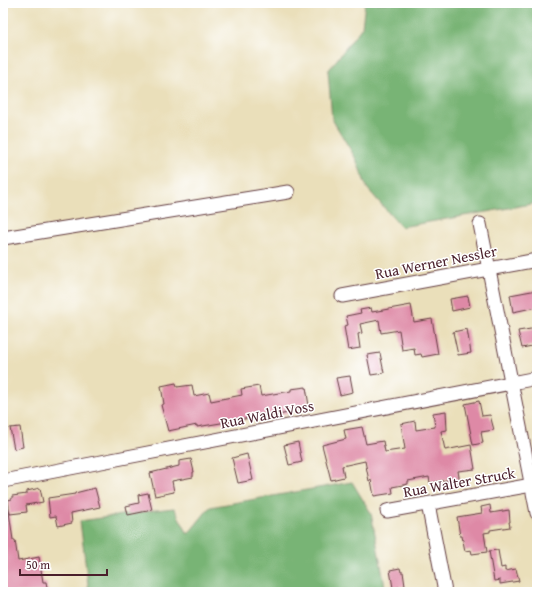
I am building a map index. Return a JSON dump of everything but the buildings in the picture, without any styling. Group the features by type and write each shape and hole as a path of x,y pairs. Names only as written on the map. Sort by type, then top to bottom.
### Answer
{"street":[{"path":"3,238 288,192"},
{"path":"480,224 511,383 534,484 537,513"},
{"name":"Rua Werner Nessler","path":"342,296 537,260"},
{"name":"Rua Waldi Voss","path":"3,481 537,378"},
{"name":"Rua Walter Struck","path":"388,511 534,484"},
{"path":"428,504 445,592"}],"green space":[{"path":"365,3 537,3 537,203 401,227 367,188 356,159 332,119 328,71 362,27"},
{"path":"352,482 371,513 386,592 89,592 80,521 174,508 188,534 210,507"}]}
